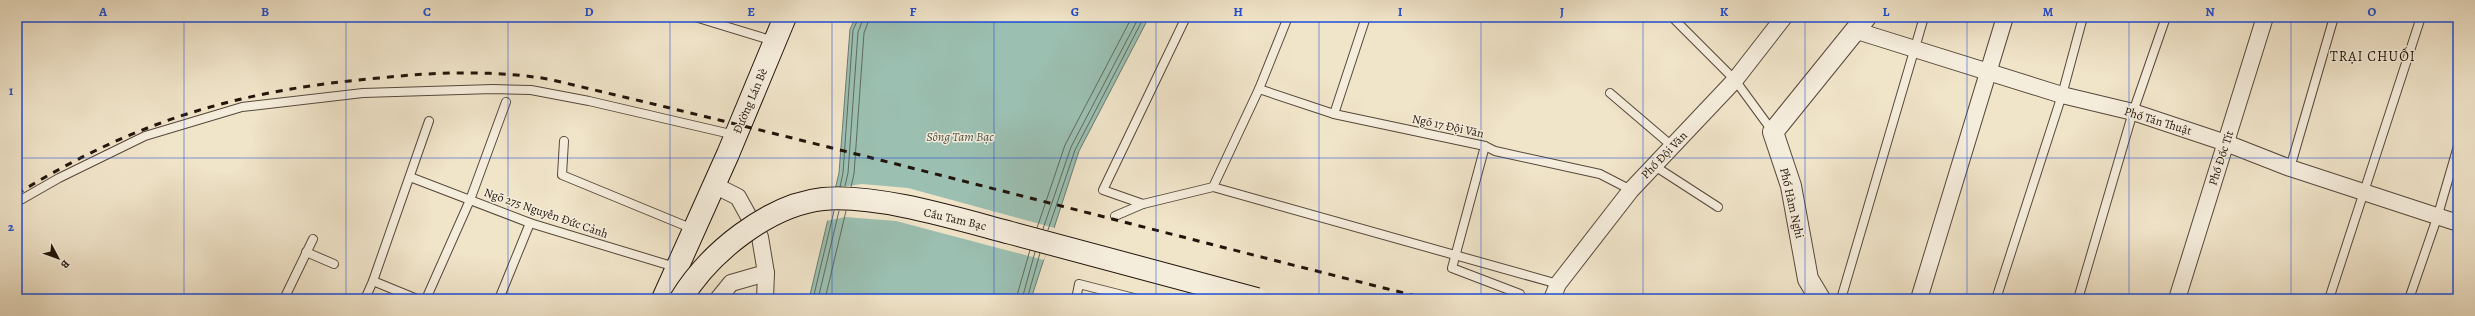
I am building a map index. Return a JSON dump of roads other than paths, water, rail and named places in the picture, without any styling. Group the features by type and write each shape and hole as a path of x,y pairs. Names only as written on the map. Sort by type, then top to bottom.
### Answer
{"main road":[{"name":"Đường Lán Bè","path":"663,299 675,267 736,136 785,17"},
{"name":"Cầu Tam Bạc","path":"681,299 692,281 746,230 777,212 822,199 863,200 948,216 1257,299"}],"street":[{"name":"Phố Đội Văn","path":"1552,299 1558,284 1631,190 1735,80 1784,17"},
{"path":"1919,299 1990,72 2005,17"},
{"name":"Phố Đốc Tít","path":"2177,299 2265,17"},
{"name":"Phố Tán Thuật","path":"1860,24 1914,50 2062,95 2133,112 2226,143 2290,168 2437,218 2458,223"},
{"path":"1773,132 1860,24"},
{"name":"Phố Hàm Nghi","path":"1773,132 1791,186 1808,279 1820,299"},
{"path":"714,185 738,197 760,237 766,273 765,299"},
{"path":"718,299 731,283 766,273"}],"lane":[{"path":"695,17 775,41"},
{"path":"1143,204 1103,190 1186,17"},
{"path":"1213,187 1259,89 1288,17"},
{"path":"1334,114 1366,17"},
{"path":"1672,17 1735,80 1773,132"},
{"path":"1841,299 1924,17"},
{"path":"1996,299 2062,95 2083,17"},
{"path":"2078,299 2133,112 2166,17"},
{"path":"2290,168 2334,17"},
{"path":"2329,299 2421,17"},
{"path":"17,202 59,178 145,136 242,107 363,93 492,89 531,90 589,101 736,136"},
{"name":"Ngõ 17 Đội Văn","path":"1259,89 1334,114 1485,146 1495,151 1600,174 1631,190"},
{"path":"1610,93 1672,146"},
{"path":"426,299 470,200 506,102"},
{"path":"365,299 373,281 429,121"},
{"path":"564,141 562,175 694,229"},
{"path":"1485,146 1452,268 1520,294"},
{"path":"2409,299 2437,218 2458,146"},
{"path":"1654,166 1718,207"},
{"name":"Ngõ 275 Nguyễn Đức Cảnh","path":"410,177 530,222 675,267"},
{"path":"1115,216 1143,204 1213,187 1558,284"},
{"path":"499,299 530,222"},
{"path":"284,299 312,239"},
{"path":"306,252 334,264"},
{"path":"373,281 417,299"},
{"path":"1076,299 1079,284 1138,299"}],"water":[{"name":"Sông Tam Bạc","path":"856,17 1149,17 1079,151 1031,299 809,299 839,173 850,29"}],"railway":[{"path":"17,194 61,168 104,146 147,128 235,100 329,83 379,78 443,73 506,74 548,79 658,105 1428,299"}],"district":[{"name":"TRẠI CHUỐI","path":"2373,56"}]}
